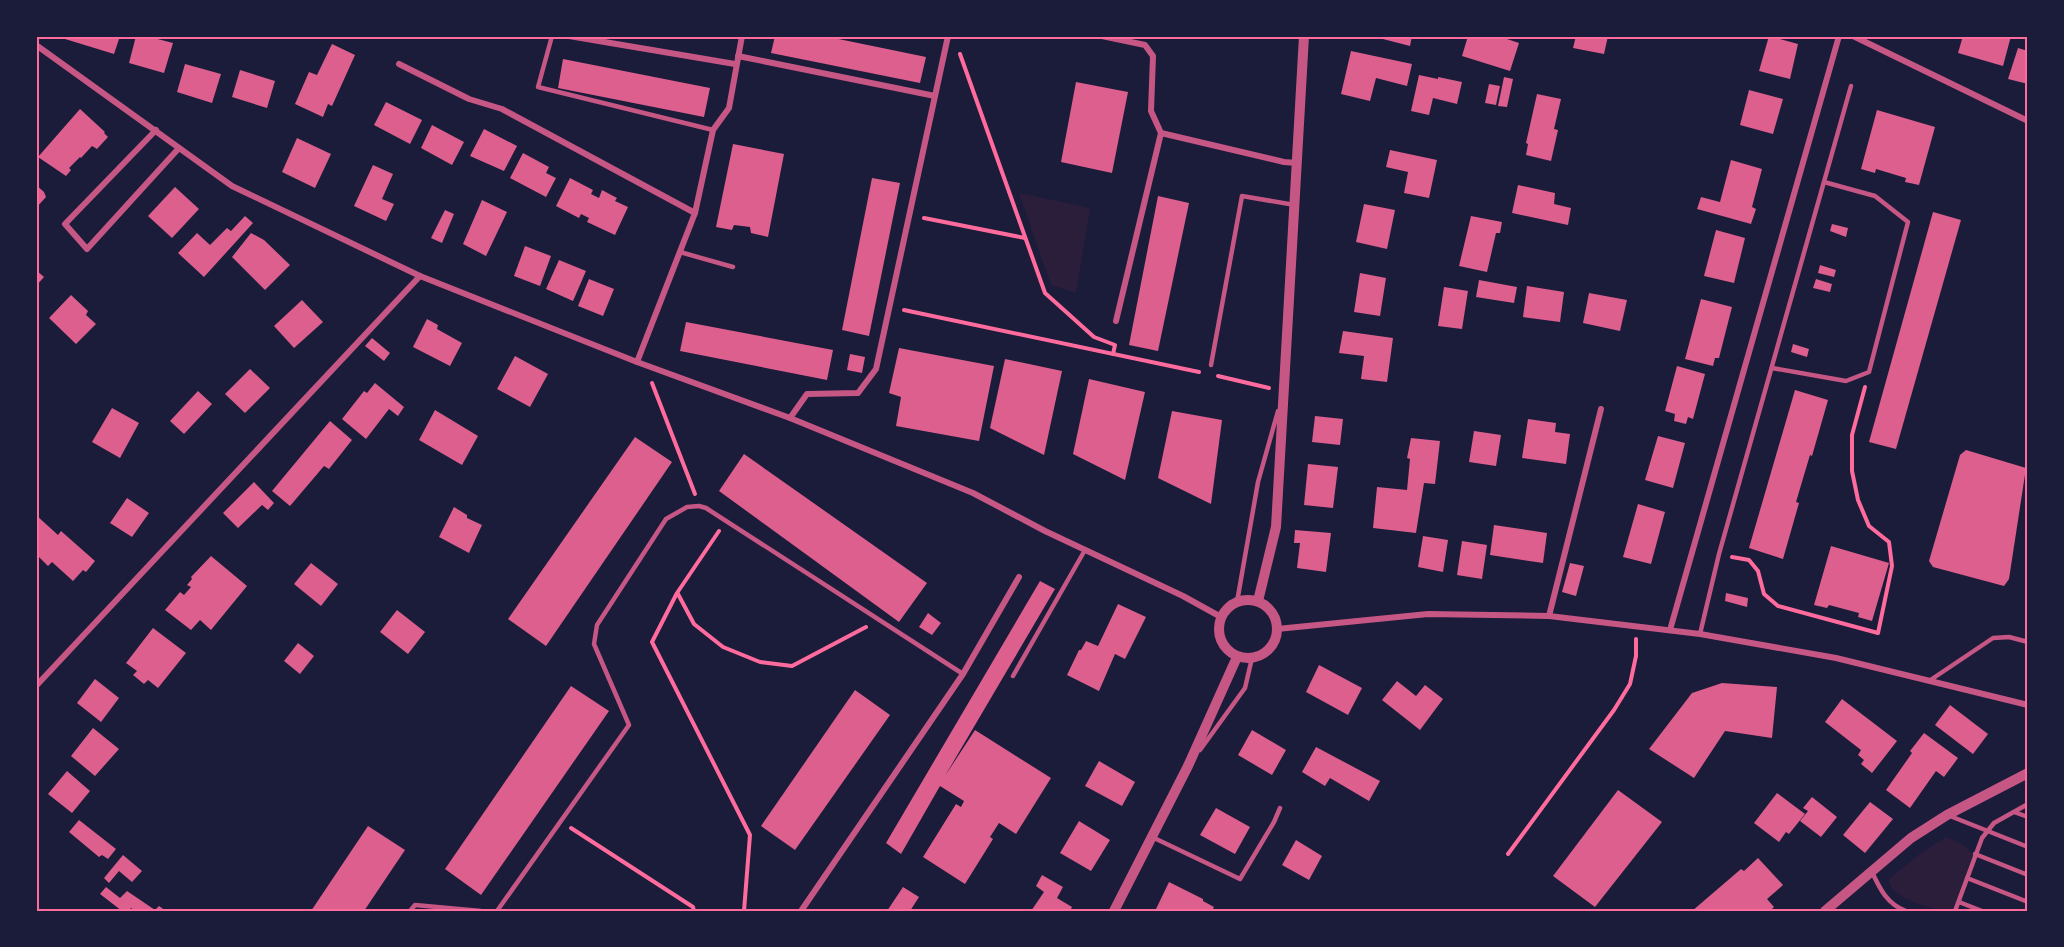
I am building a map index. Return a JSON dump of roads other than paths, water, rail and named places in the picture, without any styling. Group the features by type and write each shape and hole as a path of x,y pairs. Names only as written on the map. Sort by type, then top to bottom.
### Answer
{"street":[{"path":"568,36 735,64"},
{"path":"637,362 695,213 713,130 729,108 735,64 742,36"},
{"path":"790,418 807,394 858,393 876,369 948,36"},
{"path":"1102,36 1145,45 1153,56 1151,111 1161,133 1116,321"},
{"path":"1258,601 1276,527 1304,36"},
{"path":"1670,630 1839,36"},
{"path":"1853,36 2028,121"},
{"path":"36,45 232,186 420,276 637,362 790,418 973,493 1221,617"},
{"path":"738,56 935,96"},
{"path":"399,64 470,99 502,109 695,213"},
{"path":"156,130 65,224 87,249 179,148"},
{"path":"1161,133 1284,162 1297,163"},
{"path":"36,686 420,276"},
{"path":"1549,616 1601,409"},
{"path":"801,911 963,674 1019,577"},
{"path":"1258,601 1274,616 1277,629 1274,642 1263,654 1252,658 1238,657 1227,650 1220,639 1218,632 1221,617 1229,607 1238,602 1258,601"},
{"path":"1277,629 1428,614 1549,616 1700,634 1836,658 2028,705"},
{"path":"1114,911 1188,766 1238,657"},
{"path":"1826,911 1911,838 1947,815 2028,773"}],"lane":[{"path":"552,36 538,87 713,130"},
{"path":"1700,634 1719,554 1851,86"},
{"path":"1772,368 1846,381 1869,372 1908,222 1875,196 1824,182"},
{"path":"1211,365 1242,196 1295,205"},
{"path":"680,252 733,267"},
{"path":"1238,602 1258,482 1284,391"},
{"path":"497,911 629,725 594,644 597,625 666,519 687,507 699,506 726,521 963,674"},
{"path":"1013,676 1085,550"},
{"path":"1929,681 1994,638 2009,637 2028,642"},
{"path":"1188,766 1245,688 1252,658"},
{"path":"1955,911 1982,838 1994,823 2028,804"},
{"path":"1152,837 1240,879 1275,822 1280,808"},
{"path":"2014,812 2028,817"},
{"path":"1947,815 2028,847"},
{"path":"1976,854 2028,875"},
{"path":"1872,872 1882,894 1897,908 1906,911"},
{"path":"1967,878 2028,902"},
{"path":"1959,902 1982,911"},
{"path":"410,911 415,905 481,911"}]}
